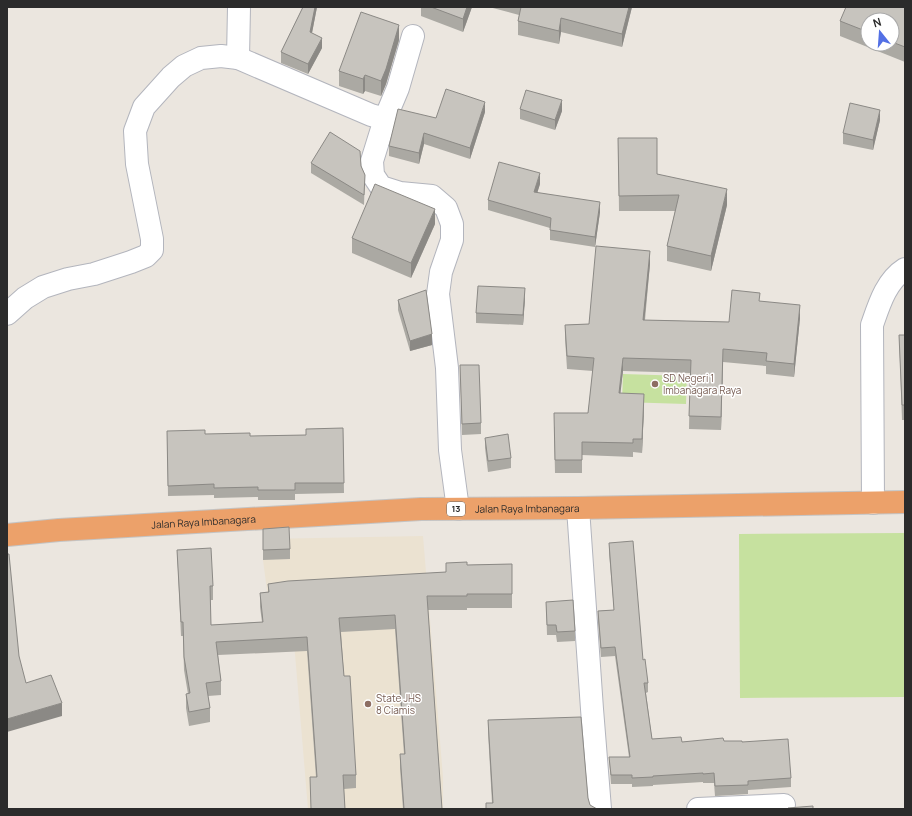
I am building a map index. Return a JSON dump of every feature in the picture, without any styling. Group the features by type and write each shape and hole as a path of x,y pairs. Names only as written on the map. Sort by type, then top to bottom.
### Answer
{"highway":[{"name":"Jalan Raya Imbanagara","path":"7,535 67,530 421,509 578,508 905,502"}],"street":[{"path":"238,58 239,7"},
{"path":"412,36 398,88 385,119 372,161 373,175 381,187 400,193 432,196 446,208 452,224 452,240 441,272 438,294 447,368 450,450 458,509"},
{"path":"7,314 25,298 43,287 102,271 146,256 152,250 152,239 137,164 135,131 144,107 171,77 184,66 201,58 220,56 238,58 371,116 385,119"},
{"path":"873,503 872,325 880,300 891,280 905,269"},
{"path":"578,508 600,809"},
{"path":"698,809 784,805"}],"shaded area":[{"name":"State JHS 8 Ciamis","path":"423,536 443,777 443,809 308,809 293,630 268,598 263,560 263,539"}],"green space":[{"path":"623,374 687,376 686,404 622,402"},
{"path":"905,533 905,697 740,698 739,534"}],"building":[{"path":"303,7 315,7 310,32 322,38 308,64 281,52"},
{"path":"431,7 467,7 463,19"},
{"path":"521,7 629,7 622,34 561,18 559,31 518,21"},
{"path":"846,7 905,7 905,47 900,45 900,12 860,12 860,29 840,21"},
{"path":"361,12 399,25 381,81 365,75 363,79 339,71"},
{"path":"446,89 485,102 470,148 424,133 419,153 389,146 398,109 436,118"},
{"path":"526,90 562,100 555,120 520,109"},
{"path":"850,103 880,110 873,140 843,133"},
{"path":"330,132 360,151 361,166 365,175 364,195 311,163"},
{"path":"618,138 657,138 657,174 727,189 711,256 667,246 679,195 619,196"},
{"path":"499,162 540,173 534,192 600,202 595,237 550,230 551,218 488,200"},
{"path":"375,184 435,209 411,263 352,238"},
{"path":"596,246 650,251 643,320 729,322 732,290 760,293 759,301 800,305 794,364 766,361 767,353 723,349 721,417 689,416 691,360 623,358 619,393 644,394 642,439 633,439 633,443 582,442 582,460 555,460 554,413 588,413 594,358 567,356 565,325 589,324"},
{"path":"478,286 525,288 523,315 476,313"},
{"path":"426,290 432,334 410,341 398,300"},
{"path":"899,335 905,335 905,405 902,405"},
{"path":"460,365 479,365 481,423 462,424"},
{"path":"343,428 344,483 295,483 295,490 258,490 258,487 214,488 214,484 168,486 167,431 205,430 205,434 250,433 250,436 306,435 306,429"},
{"path":"508,434 511,458 488,461 485,438"},
{"path":"289,527 290,549 263,550 263,529"},
{"path":"633,541 643,660 645,659 648,683 644,683 652,739 681,737 682,742 723,738 724,741 742,742 788,739 791,778 748,781 748,785 715,786 714,773 632,778 632,775 611,775 609,757 630,757 615,647 601,648 598,611 614,610 609,543"},
{"path":"211,548 213,586 210,586 211,625 263,622 260,593 269,592 268,584 288,581 446,572 446,563 467,562 467,565 512,564 512,594 427,596 442,809 404,809 400,754 405,754 395,615 339,618 344,676 350,676 356,775 343,775 345,809 311,809 310,777 317,777 307,637 216,642 221,681 206,683 210,708 189,712 186,694 190,693 184,657 183,622 181,622 177,550"},
{"path":"7,554 9,554 19,656 26,683 51,675 62,703 7,719"},
{"path":"573,600 575,631 557,632 556,625 547,625 546,602"},
{"path":"581,717 588,798 590,805 597,809 486,809 486,803 493,803 488,720"},
{"path":"813,806 813,809 788,809 788,808"}],"place":[{"name":"SD Negeri 1 Imbanagara Raya","path":"655,384"},
{"name":"State JHS 8 Ciamis","path":"368,704"}]}
